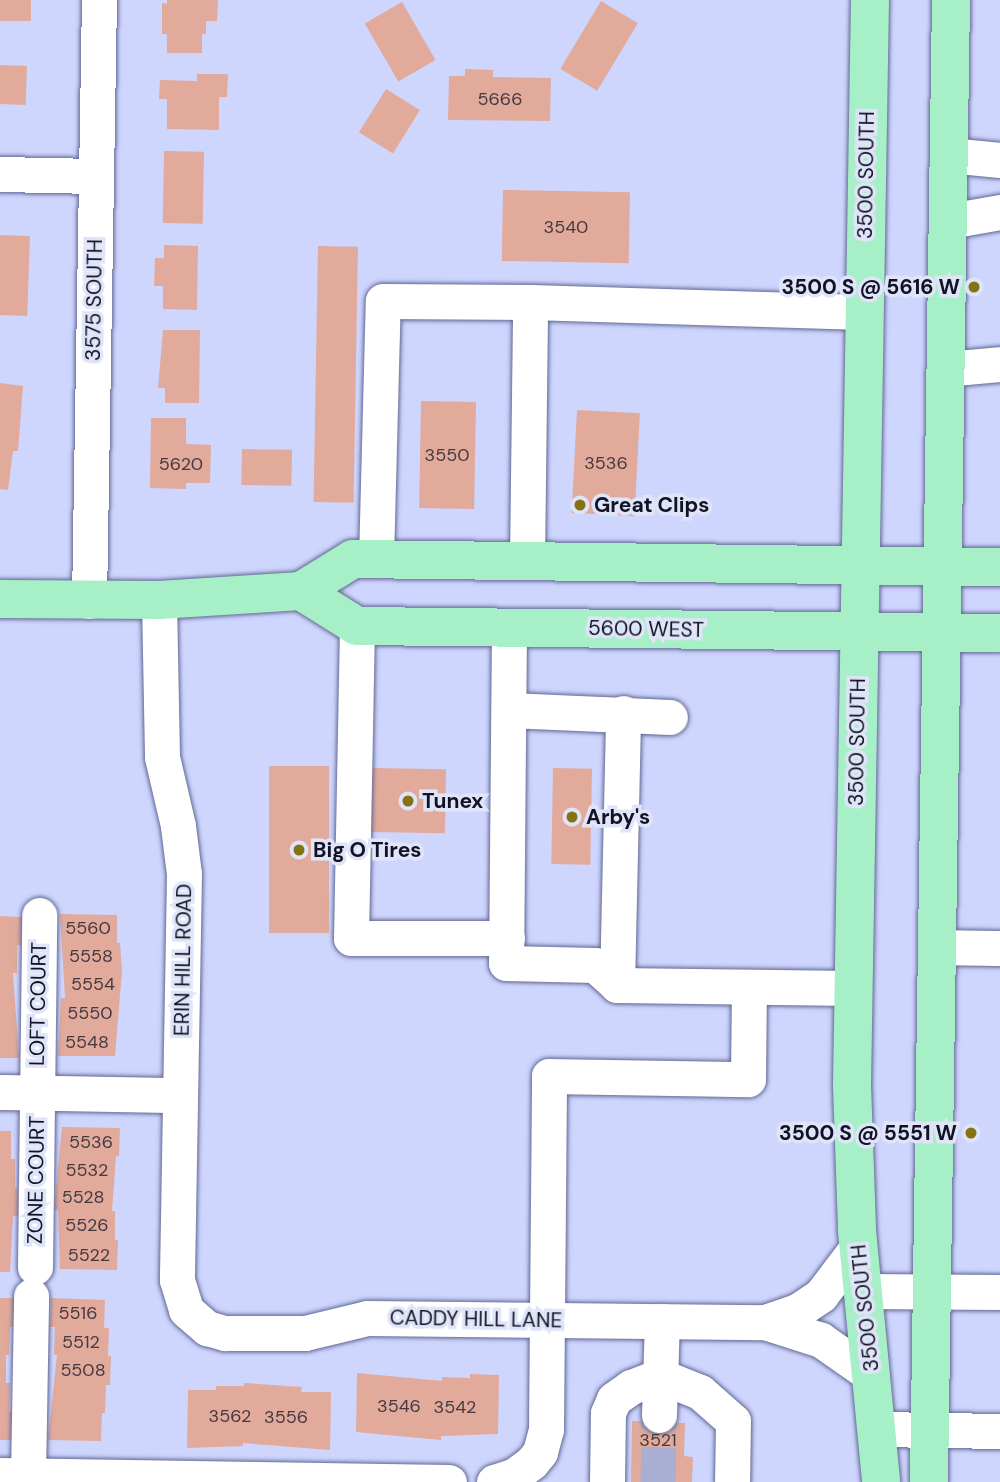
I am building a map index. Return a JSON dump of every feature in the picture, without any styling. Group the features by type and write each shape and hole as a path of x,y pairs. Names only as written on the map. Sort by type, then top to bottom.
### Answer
{"main road":[{"name":"3500 SOUTH","path":"870,0 853,988 853,1133 859,1245 881,1482"},
{"path":"929,1482 941,567 979,371 949,221 951,0"},
{"path":"0,599 159,600 301,591 353,559 1000,567"},
{"path":"301,591 357,625"},
{"name":"5600 WEST","path":"357,625 1000,633"}],"street":[{"name":"3575 SOUTH","path":"89,601 99,0"},
{"path":"949,155 1000,160"},
{"path":"0,174 96,176"},
{"path":"949,221 1000,212"},
{"path":"376,560 383,300 864,313"},
{"path":"527,561 530,302"},
{"name":"ERIN HILL ROAD","path":"159,600 162,757 179,834 184,874 177,1280 181,1301 193,1317"},
{"path":"357,625 351,939 507,938"},
{"path":"509,627 506,963 595,965 617,985 853,988"},
{"path":"509,710 670,717"},
{"path":"617,985 623,713"},
{"name":"LOFT COURT","path":"37,1093 39,915"},
{"path":"937,947 1000,948"},
{"path":"494,1482 524,1470 540,1452 544,1441 549,1076 748,1079 749,986"},
{"path":"0,1093 180,1095"},
{"name":"ZONE COURT","path":"14,1475 33,1281 37,1093"},
{"name":"CADDY HILL LANE","path":"765,1322 799,1310 821,1295 859,1245"},
{"path":"863,1291 1000,1292"},
{"name":"CADDY HILL LANE","path":"193,1317 207,1328 225,1333 305,1333 368,1318 765,1322 821,1340 871,1375"},
{"path":"659,1415 662,1321"},
{"path":"608,1482 608,1413 614,1399 631,1387 660,1376 700,1392 733,1422 732,1482"},
{"path":"876,1429 1000,1430"},
{"path":"14,1475 159,1480 449,1482"}],"building":[{"path":"0,0 31,0 31,21 0,21"},
{"path":"167,0 218,0 217,21 206,21 206,34 202,34 202,53 167,53 167,34 162,34 162,3 167,4"},
{"path":"601,1 638,23 597,91 560,69"},
{"path":"402,2 436,60 398,82 365,24"},
{"path":"0,65 27,66 26,105 0,104"},
{"path":"465,69 493,70 493,77 551,78 550,121 448,120 449,76 465,76"},
{"path":"197,74 228,74 227,97 219,97 219,130 167,129 167,99 159,99 160,80 197,81"},
{"path":"386,89 420,110 393,153 359,132"},
{"path":"164,151 204,152 203,224 163,223"},
{"path":"503,190 630,192 629,263 502,261"},
{"path":"0,235 30,236 27,316 0,315"},
{"path":"164,245 198,246 197,310 163,309 163,286 154,286 155,258 164,258"},
{"path":"318,246 358,247 354,503 314,502"},
{"path":"163,330 200,330 199,403 165,403 165,388 158,388"},
{"path":"0,383 23,386 18,451 13,451 8,490 0,489"},
{"path":"421,401 476,402 474,509 419,508"},
{"path":"577,410 640,413 635,516 572,513"},
{"path":"151,418 186,418 186,444 211,445 210,483 186,483 186,489 150,488"},
{"path":"242,449 292,450 291,486 241,485"},
{"name":"Big O Tires","path":"269,766 329,766 329,933 269,933"},
{"name":"Tunex","path":"372,768 446,769 445,833 371,832"},
{"name":"Arby's","path":"553,768 592,769 590,865 551,864"},
{"path":"60,914 117,915 117,943 120,943 122,971 115,1056 58,1056 61,998 65,998"},
{"path":"0,916 22,917 21,945 17,945 17,973 13,973 19,1058 0,1058"},
{"path":"62,1127 120,1128 112,1211 115,1211 115,1240 118,1240 117,1270 60,1269 58,1210 54,1210"},
{"path":"0,1131 11,1131 11,1159 15,1159 15,1188 18,1188 18,1216 13,1216 10,1272 0,1272"},
{"path":"0,1298 15,1298 14,1327 10,1327 9,1355 6,1355 6,1383 10,1383 9,1412 12,1412 11,1440 0,1440"},
{"path":"51,1298 105,1300 104,1328 109,1328 108,1356 111,1356 110,1385 106,1385 101,1441 48,1440 57,1355 54,1355 55,1327 50,1327"},
{"path":"357,1373 442,1381 442,1377 470,1378 470,1374 499,1375 498,1434 441,1436 441,1440 356,1432"},
{"path":"244,1383 302,1387 301,1392 331,1392 330,1450 243,1443 243,1446 187,1448 188,1390 216,1390 216,1386 244,1386"},
{"path":"632,1421 685,1423 684,1456 693,1457 692,1482 631,1482"}],"tunnel":[{"path":"658,1482 659,1415"}],"place":[{"name":"3500 S @ 5616 W","path":"974,287"},
{"name":"Great Clips","path":"580,505"},
{"name":"Tunex","path":"408,801"},
{"name":"Arby's","path":"572,817"},
{"name":"Big O Tires","path":"299,850"},
{"name":"3500 S @ 5551 W","path":"971,1133"}]}
